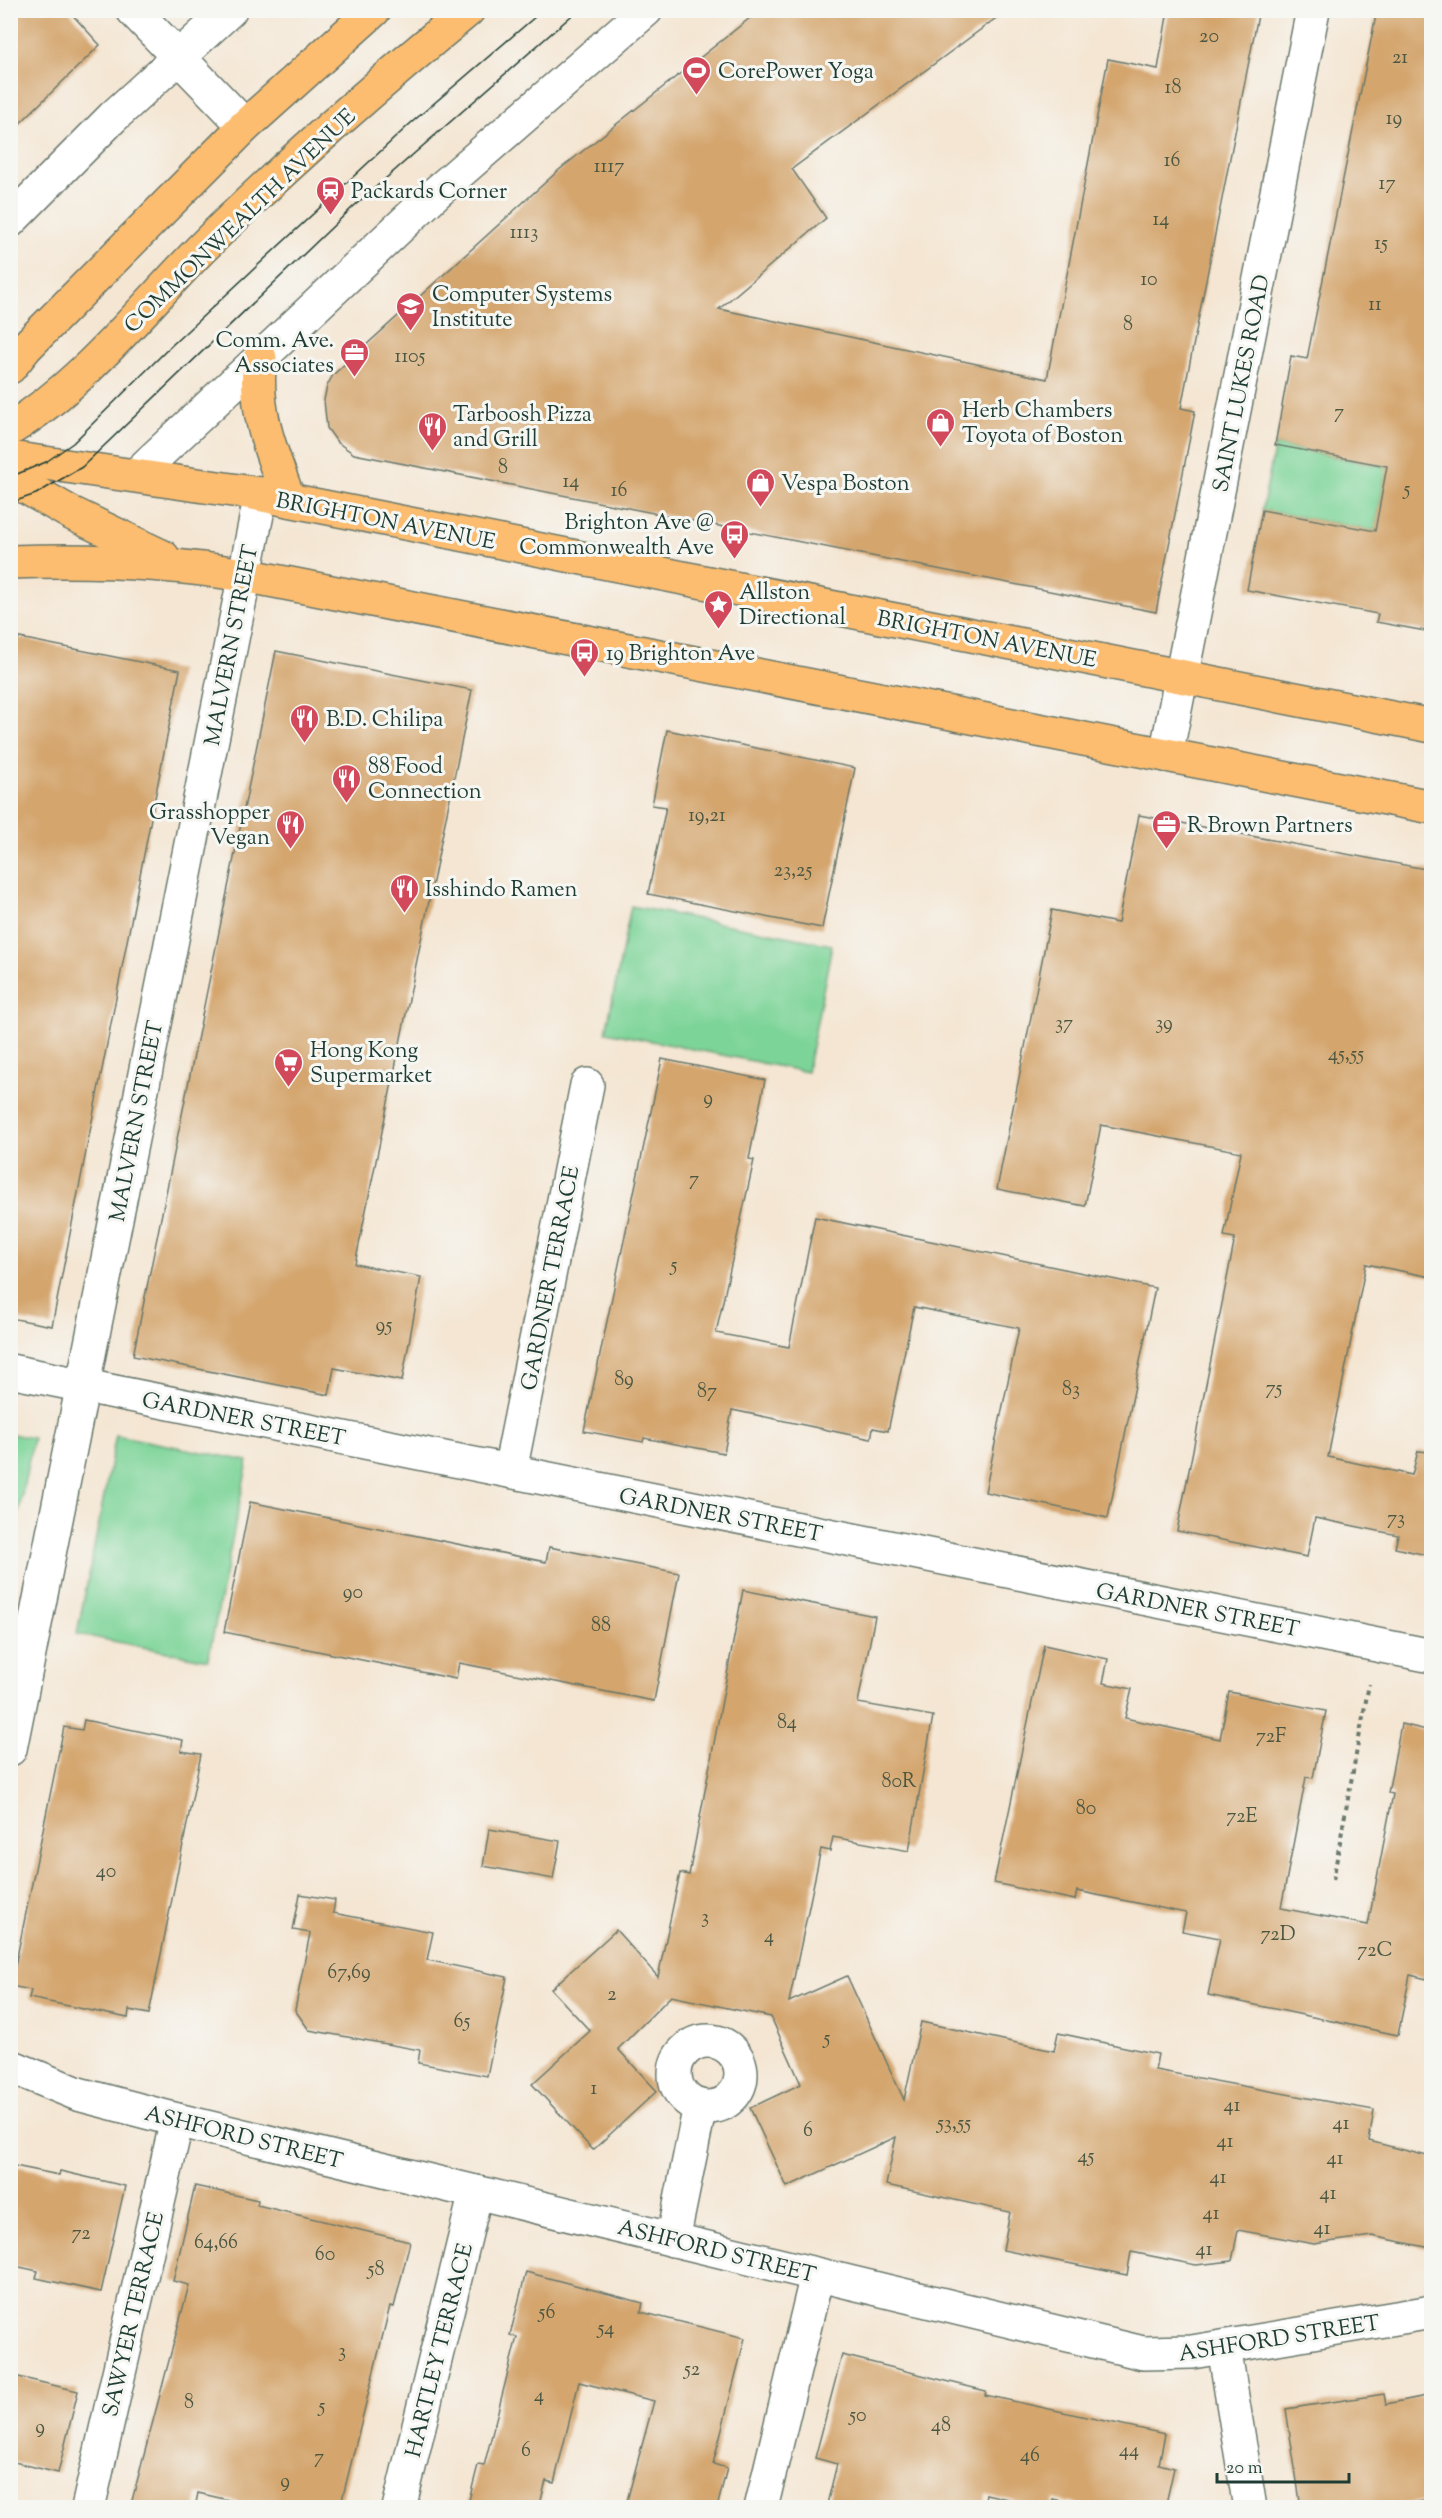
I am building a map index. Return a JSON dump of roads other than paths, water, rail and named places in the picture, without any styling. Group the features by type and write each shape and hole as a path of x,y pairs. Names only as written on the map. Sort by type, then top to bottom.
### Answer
{"main road":[{"path":"10,367 26,347 245,126 374,10"},
{"name":"COMMONWEALTH AVENUE","path":"10,429 40,411 72,384 211,240 322,137 468,10"},
{"path":"260,358 257,381 261,420 275,497"},
{"name":"BRIGHTON AVENUE","path":"10,458 275,497 1431,726"},
{"path":"10,478 71,513 182,565"},
{"path":"10,562 55,560 182,565 244,575 1431,807"}],"street":[{"path":"133,10 245,126"},
{"path":"10,221 113,117 230,10"},
{"path":"136,475 437,192 646,10"},
{"name":"SAINT LUKES ROAD","path":"1166,755 1313,10"},
{"name":"MALVERN STREET","path":"10,1749 244,575 275,497"},
{"name":"GARDNER TERRACE","path":"510,1471 587,1085"},
{"name":"GARDNER STREET","path":"10,1371 1431,1656"},
{"name":"ASHFORD STREET","path":"10,2066 78,2094 177,2120 1143,2353 1168,2354 1224,2347 1431,2312"},
{"path":"673,2240 700,2106"},
{"name":"SAWYER TERRACE","path":"88,2508 177,2120"},
{"name":"HARTLEY TERRACE","path":"399,2508 476,2192"},
{"path":"761,2508 817,2275"},
{"path":"1224,2347 1250,2508"}],"tram line":[{"path":"10,477 46,462 73,443 172,345 411,123 543,10"},
{"path":"10,503 36,494 82,467 353,207 578,10"}],"place":[{"name":"CorePower Yoga","path":"697,96"},
{"name":"Packards Corner","path":"330,216"},
{"name":"Computer Systems Institute","path":"411,332"},
{"name":"Comm. Ave. Associates","path":"355,378"},
{"name":"Herb Chambers Toyota of Boston","path":"941,448"},
{"name":"Tarboosh Pizza and Grill","path":"432,452"},
{"name":"Vespa Boston","path":"760,508"},
{"name":"Brighton Ave @ Commonwealth Ave","path":"735,560"},
{"name":"Allston Directional","path":"718,630"},
{"name":"19 Brighton Ave","path":"585,678"},
{"name":"B.D. Chilipa","path":"305,744"},
{"name":"88 Food Connection","path":"347,804"},
{"name":"Grasshopper Vegan","path":"291,850"},
{"name":"R Brown Partners","path":"1166,850"},
{"name":"Isshindo Ramen","path":"404,914"},
{"name":"Hong Kong Supermarket","path":"289,1088"}]}
